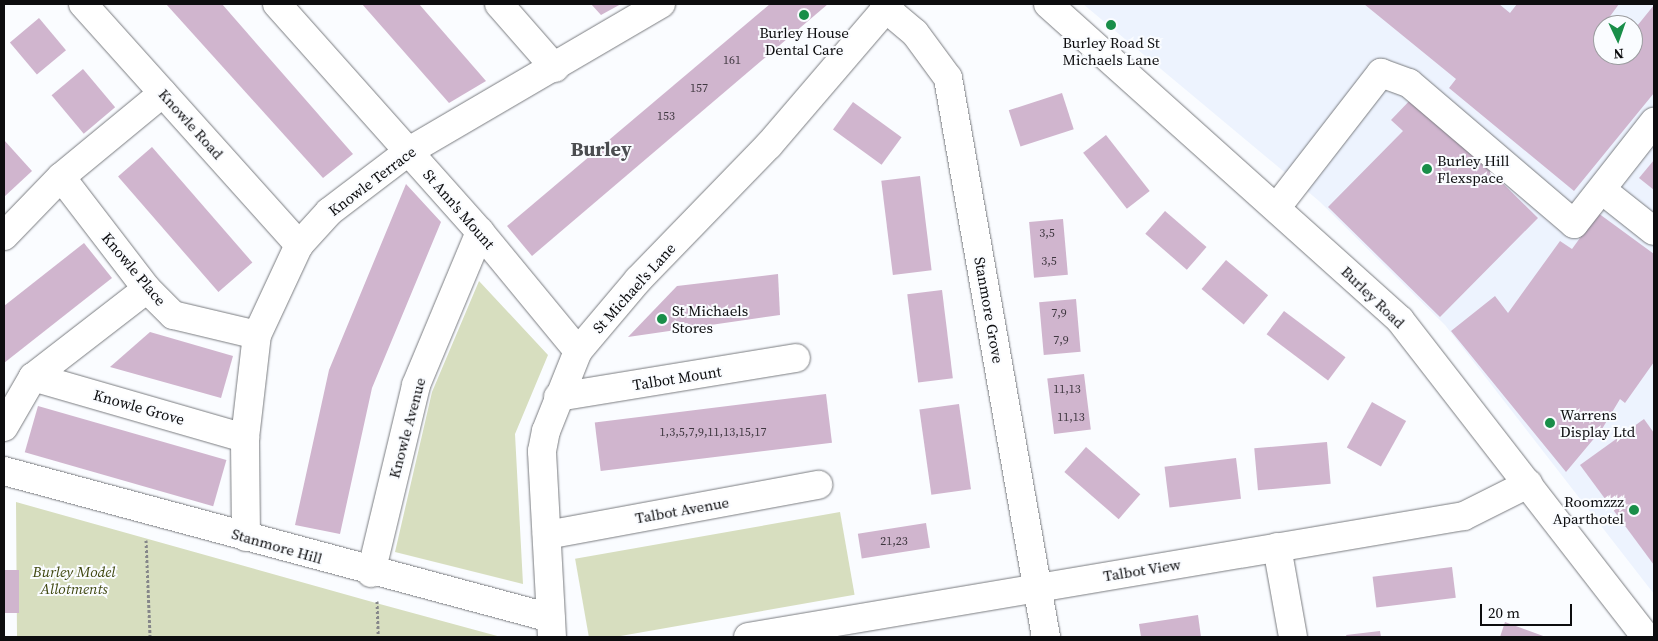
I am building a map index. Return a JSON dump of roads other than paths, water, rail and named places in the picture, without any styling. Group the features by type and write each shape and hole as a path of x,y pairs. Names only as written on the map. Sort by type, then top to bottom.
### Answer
{"street":[{"name":"Knowle Road","path":"83,4 299,245"},
{"name":"St Ann's Mount","path":"277,4 480,232 578,351"},
{"path":"499,4 555,68"},
{"name":"Knowle Terrace","path":"246,538 245,438 257,335 299,245 329,212 409,151 555,68 661,4"},
{"name":"Burley Road","path":"1048,4 1277,207 1400,320 1646,637"},
{"name":"St Michael's Lane","path":"551,628 542,451 558,397 578,351 638,280 769,145 886,5"},
{"name":"Stanmore Grove","path":"886,5 915,33 948,78 1046,637"},
{"path":"1277,207 1381,73 1409,83 1574,224 1654,122"},
{"path":"4,236 61,177 163,93"},
{"name":"Knowle Place","path":"61,177 147,289 173,315 257,335"},
{"path":"1602,190 1654,231"},
{"name":"Knowle Avenue","path":"378,575 416,385 480,232"},
{"path":"4,427 34,377 147,289"},
{"name":"Talbot Mount","path":"558,397 796,358"},
{"name":"Knowle Grove","path":"34,377 245,438"},
{"name":"Stanmore Hill","path":"4,471 378,575 551,628"},
{"name":"Talbot View","path":"748,637 1464,516 1528,484"},
{"name":"Talbot Avenue","path":"547,535 818,485"},
{"path":"1277,547 1292,637"}],"place":[{"name":"Burley House Dental Care","path":"804,15"},
{"name":"Burley Road St Michaels Lane","path":"1111,25"},
{"name":"Burley Hill Flexspace","path":"1427,169"},
{"name":"St Michaels Stores","path":"662,319"},
{"name":"Warrens Display Ltd","path":"1550,423"},
{"name":"Roomzzz Aparthotel","path":"1634,510"}],"district":[{"name":"Burley","path":"601,149"}],"park label":[{"name":"Burley Model Allotments","path":"74,580"}]}
